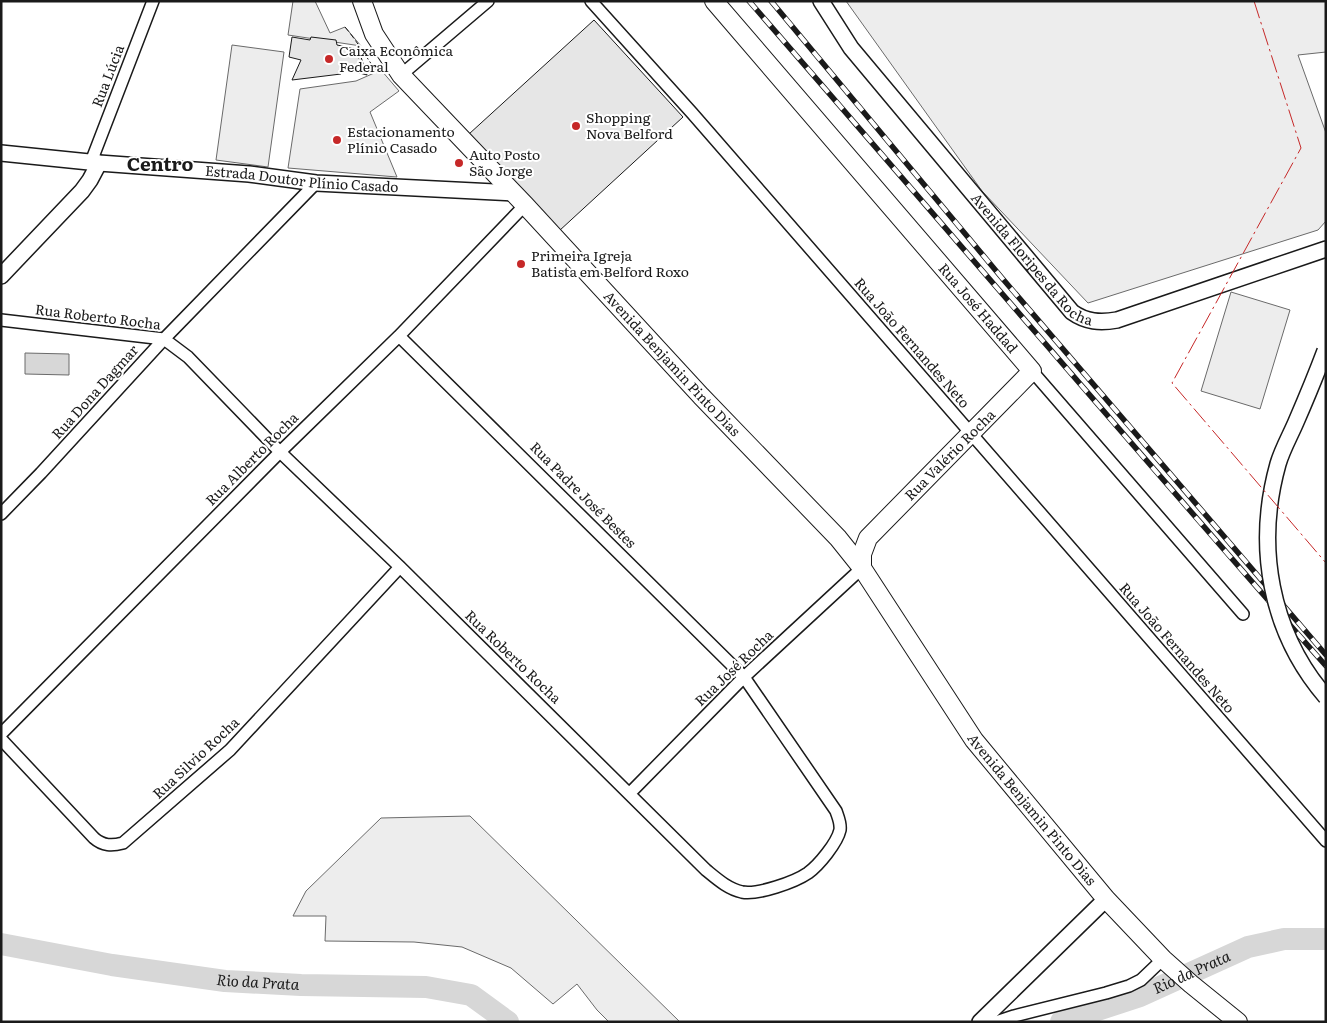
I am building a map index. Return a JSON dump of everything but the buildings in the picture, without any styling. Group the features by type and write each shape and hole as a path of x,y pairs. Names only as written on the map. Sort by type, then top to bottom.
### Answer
{"main road":[{"name":"Avenida Benjamin Pinto Dias","path":"362,1 374,34 401,75 694,388 838,538 862,568 974,740 1106,899 1167,962 1238,1022"},
{"name":"Rua José Haddad","path":"714,1 1032,371"},
{"name":"Rua Valério Rocha","path":"868,538 1032,371"},
{"path":"838,538 854,541 868,538"},
{"path":"862,568 862,554 868,538"}],"street":[{"name":"Rua Lúcia","path":"95,162 153,1"},
{"path":"401,75 488,1"},
{"name":"Rua João Fernandes Neto","path":"591,1 692,113 1326,841"},
{"name":"Avenida Floripes da Rocha","path":"821,1 850,48 1072,312 1081,318 1089,321 1105,322 1117,320 1326,249"},
{"name":"Estrada Doutor Plínio Casado","path":"1,153 249,174 316,183 519,199"},
{"path":"1,276 82,190 90,180 95,162"},
{"name":"Rua Dona Dagmar","path":"1,514 164,339 316,183"},
{"name":"Rua Alberto Rocha","path":"1,734 280,452 399,336 519,199"},
{"name":"Rua Roberto Rocha","path":"1,320 164,339 188,357 280,452 400,567 706,870 729,888 743,892 755,892 778,887 807,874 823,858 837,838 840,820 836,811 744,677"},
{"name":"Rua Padre José Bestes","path":"399,336 744,677"},
{"path":"1326,351 1279,462 1269,501 1266,549 1280,619 1297,656 1326,698"},
{"name":"Rua José Haddad","path":"1032,371 1243,614"},
{"name":"Rua Silvio Rocha","path":"1,739 94,838 99,842 112,846 123,843 230,750 400,567"},
{"name":"Rua José Rocha","path":"630,793 744,677 862,568"},
{"path":"980,1022 1106,899"},
{"path":"996,1022 1129,986 1167,962"}],"shaded area":[{"path":"293,1 315,1 330,33 345,27 361,46 288,35"},
{"path":"846,1 1326,1 1326,52 1298,55 1326,133 1326,221 1318,230 1088,303 982,191"},
{"path":"232,45 284,52 268,167 216,160"},
{"name":"Estacionamento Plínio Casado","path":"381,70 399,91 370,112 397,177 288,168 300,89 356,81"},
{"path":"1231,292 1290,310 1260,409 1201,391"},
{"path":"25,353 69,354 69,375 25,374"},
{"path":"470,816 680,1022 609,1022 577,984 553,1004 511,968 462,947 414,942 325,941 326,916 293,916 306,891 381,818"}],"waterway":[{"name":"Rio da Prata","path":"1061,1022 1140,996 1248,947 1284,939 1326,939"},
{"name":"Rio da Prata","path":"1,944 112,965 225,981 301,985 426,987 471,995 508,1022"}],"railway":[{"path":"749,1 1326,666"},
{"path":"771,1 1002,278 1326,655"}],"fence":[{"path":"345,27 377,72"}],"power":[{"path":"1254,1 1301,148 1172,383 1326,563"}],"place":[{"name":"Caixa Econômica Federal","path":"329,59"},
{"name":"Shopping Nova Belford","path":"576,126"},
{"name":"Estacionamento Plínio Casado","path":"337,140"},
{"name":"Auto Posto São Jorge","path":"459,163"},
{"name":"Primeira Igreja Batista em Belford Roxo","path":"521,264"}],"district":[{"name":"Centro","path":"160,164"}]}
